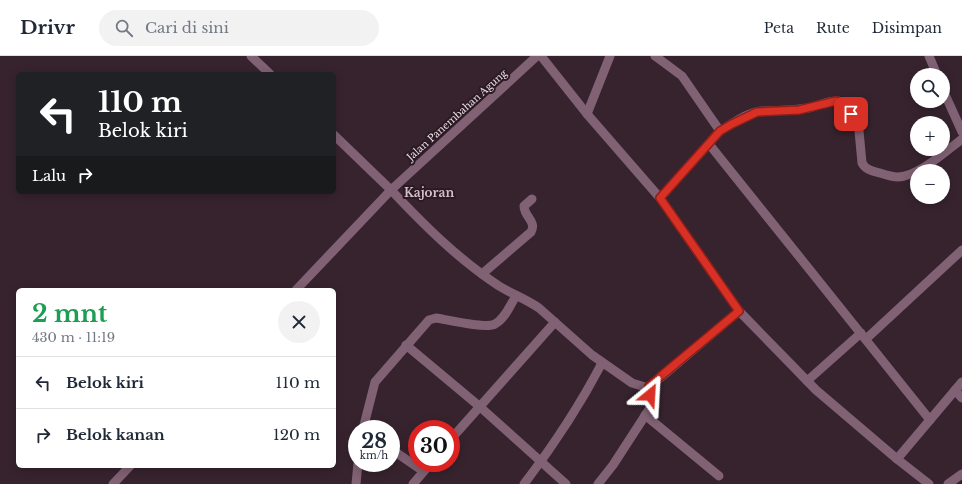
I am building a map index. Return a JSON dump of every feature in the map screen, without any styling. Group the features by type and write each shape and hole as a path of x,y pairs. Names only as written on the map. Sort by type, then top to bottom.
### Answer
{"street":[{"path":"251,56 268,72"},
{"name":"Jalan Panembahan Agung","path":"298,288 391,190 537,56"},
{"path":"541,56 587,114 660,198 736,314 807,381 899,456 929,484"},
{"path":"587,114 610,56"},
{"path":"655,56 682,76 720,131"},
{"path":"929,56 934,68"},
{"path":"660,198 720,131 746,116 757,112 799,110 816,107 832,101 838,101 851,114 858,126 864,166 871,171 897,177 908,175 918,170 962,139"},
{"path":"950,105 962,132"},
{"path":"336,137 454,252 482,274 516,296 532,303 602,363 632,383 642,387 649,386 736,314"},
{"path":"709,144 930,420"},
{"path":"482,274 531,232 533,224 524,211 524,206 532,199"},
{"path":"807,381 863,336 962,250"},
{"path":"365,420 375,382 427,322 433,318 483,326 494,325 504,316 516,296"},
{"path":"460,428 555,322"},
{"path":"406,345 479,406 566,484"},
{"path":"524,484 541,461 602,363"},
{"path":"899,456 962,382"},
{"path":"598,484 613,465 651,406 649,386"},
{"path":"955,390 962,398"},
{"path":"645,415 719,476"},
{"path":"113,484 128,468"},
{"path":"357,483 358,472"},
{"path":"413,484 422,472"},
{"path":"948,484 962,474"}],"district":[{"name":"Kajoran","path":"429,192"}],"route":[{"path":"650,395 649,386 739,311 660,198 720,131 746,116 762,111 799,110 816,107 832,101 838,101 841,103 851,114"}]}
